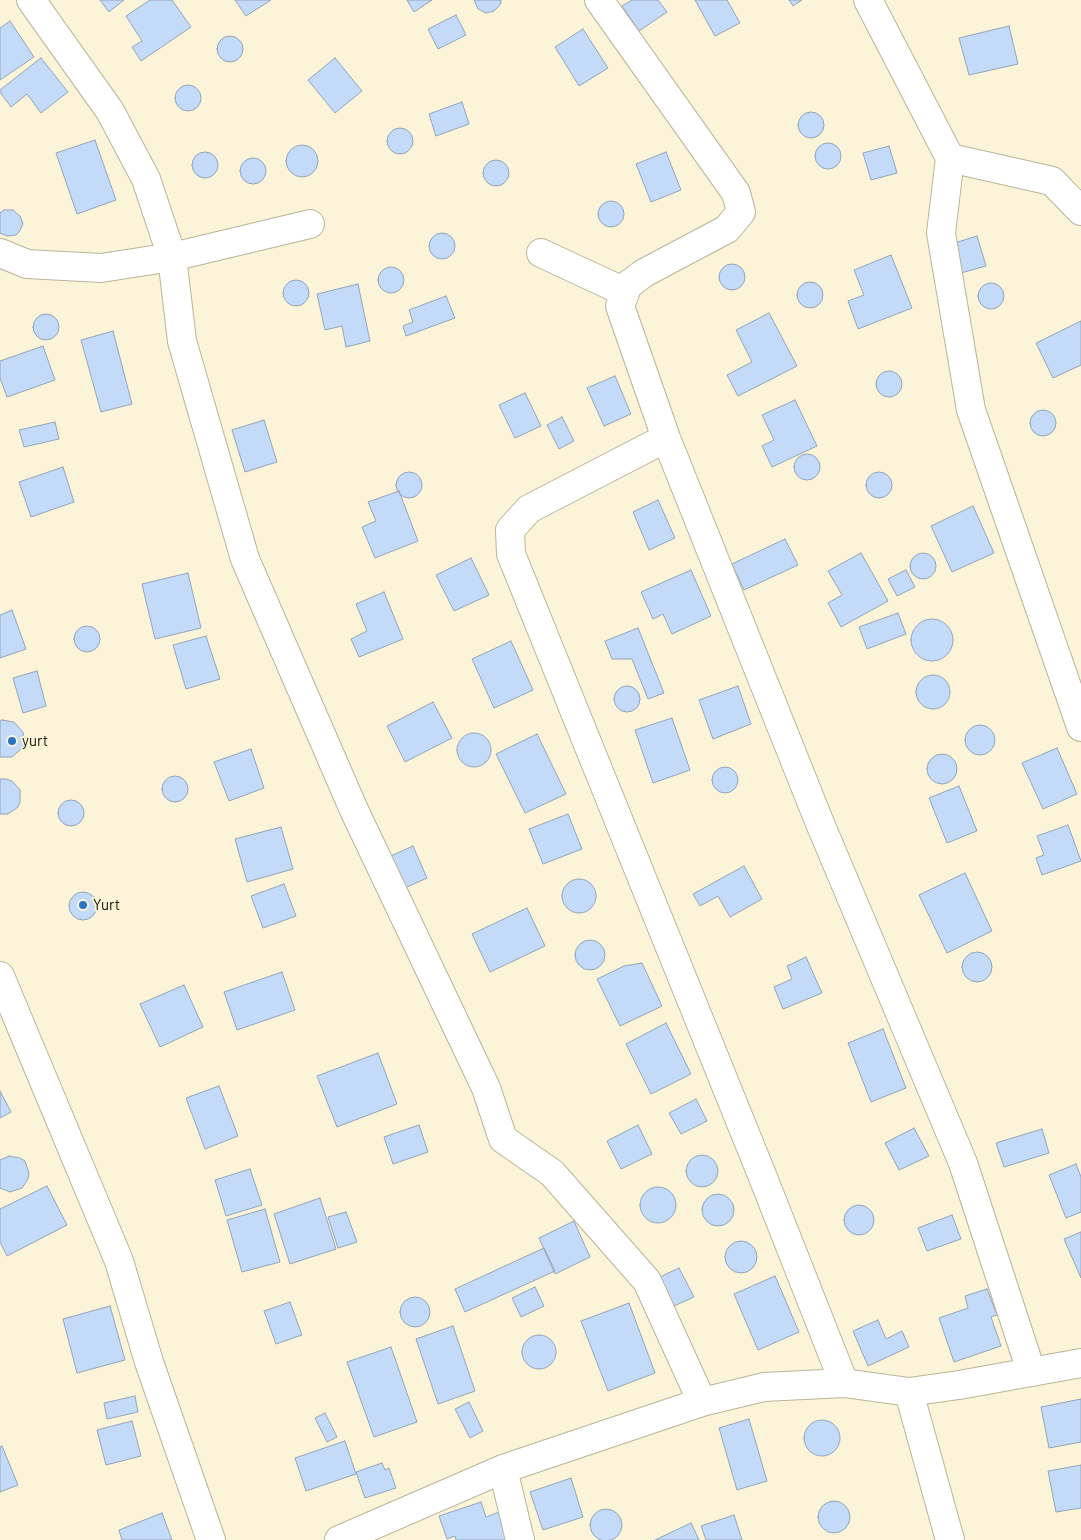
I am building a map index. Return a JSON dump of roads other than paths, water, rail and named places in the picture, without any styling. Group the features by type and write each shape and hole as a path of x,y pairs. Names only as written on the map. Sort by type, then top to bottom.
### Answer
{"street":[{"path":"31,0 110,111 146,179 172,257 182,340 246,559 354,810 486,1088 503,1138 552,1173 647,1281 702,1402"},
{"path":"598,0 736,193 741,212 727,229 644,273 628,285 620,306 666,438 819,821 963,1163 1031,1371"},
{"path":"868,0 950,158 941,233 970,410 1081,727"},
{"path":"950,158 1052,181 1081,211"},
{"path":"0,253 27,264 102,268 172,257 310,224"},
{"path":"541,253 625,292"},
{"path":"666,438 528,509 510,530 511,554 759,1166 844,1383"},
{"path":"0,976 119,1261 149,1362 212,1540"},
{"path":"339,1540 503,1469 702,1402 764,1387 844,1383 909,1392 1081,1363"},
{"path":"909,1392 950,1540"},
{"path":"503,1469 520,1540"}],"place":[{"name":"yurt","path":"12,741"},
{"name":"Yurt","path":"83,905"}]}
